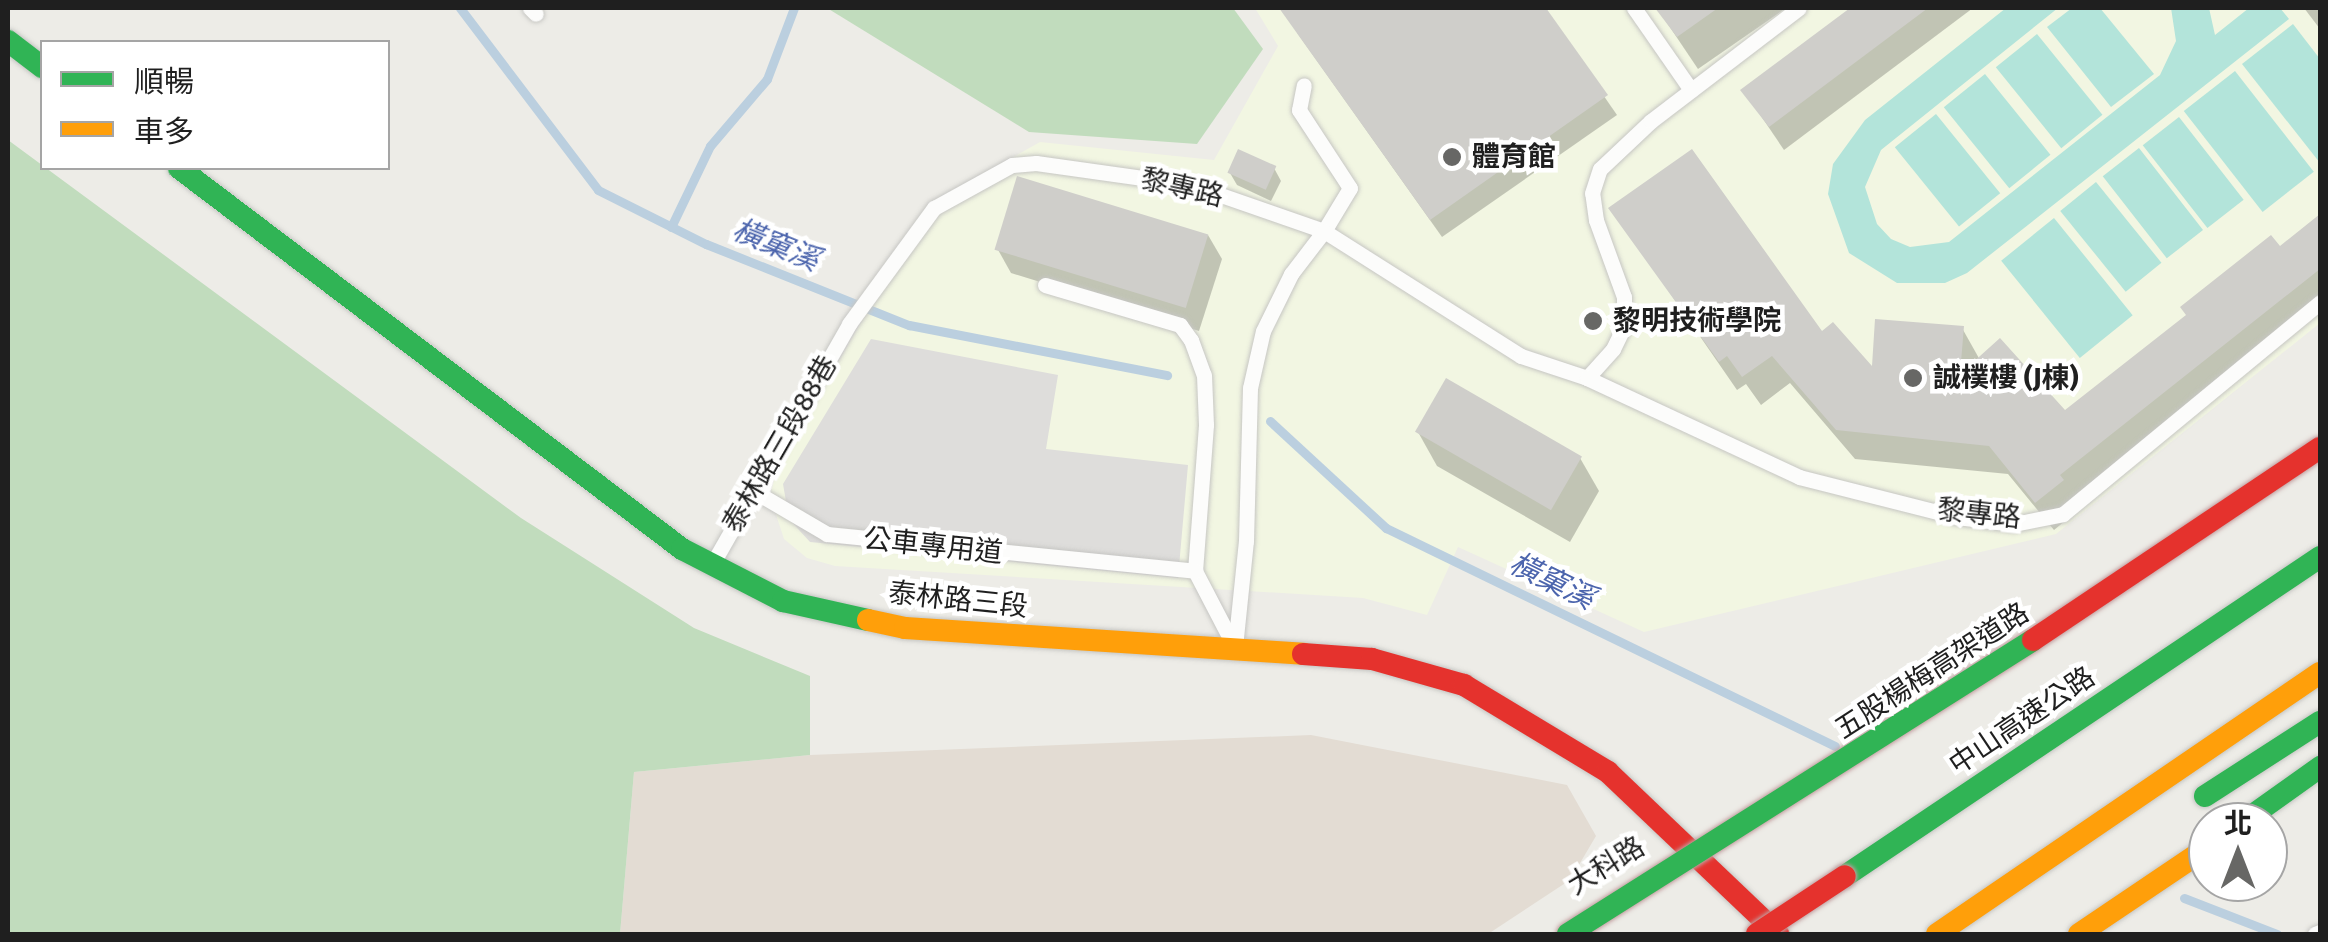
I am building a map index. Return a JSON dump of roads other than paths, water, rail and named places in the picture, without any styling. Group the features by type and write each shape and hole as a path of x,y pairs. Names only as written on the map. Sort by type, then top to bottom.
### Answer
{"main road":[{"path":"8,41 40,65"},
{"name":"泰林路三段","path":"182,170 592,482 712,564 783,601 905,628 1372,659 1464,684 1594,762 1693,849 1778,934"},
{"name":"五股楊梅高架道路","path":"1568,934 1918,717 2320,444"},
{"name":"中山高速公路","path":"1757,934 2296,574 2320,554"},
{"path":"1937,934 2320,673"},
{"path":"2184,809 2320,724"},
{"path":"2270,802 2320,766"},
{"name":"大科路","path":"1549,934 1693,849"},
{"path":"2080,934 2188,861"}],"lane":[{"path":"1634,8 1692,90"},
{"path":"1587,378 1624,326 1624,297 1592,193 1620,146 1799,8"},
{"path":"1235,648 1246,541 1250,388 1263,331 1291,274 1350,188 1300,110 1304,85"},
{"name":"黎專路","path":"882,271 934,208 1012,165 1036,163 1192,186 1324,231 1521,356 1587,378 1799,477 1957,517 2014,524 2063,514 2320,302"},
{"name":"泰林路三段88巷","path":"712,564 882,271"},
{"path":"1045,285 1180,325 1191,340 1204,374 1206,425 1195,571 1235,648"},
{"path":"1693,849 2073,608 2320,444"},
{"name":"公車專用道","path":"752,490 827,534 1195,571"}],"waterway":[{"name":"橫窠溪","path":"460,8 598,190 706,244 909,325 1167,375"},
{"path":"671,227 710,146 767,79 794,8"},
{"name":"橫窠溪","path":"1270,421 1386,528 1835,746"},
{"name":"橫窠溪","path":"2184,898 2277,934"}],"place":[{"name":"體育館","path":"1452,157"},
{"name":"黎明技術學院","path":"1593,321"},
{"name":"誠樸樓 (J棟)","path":"1913,378"}]}
